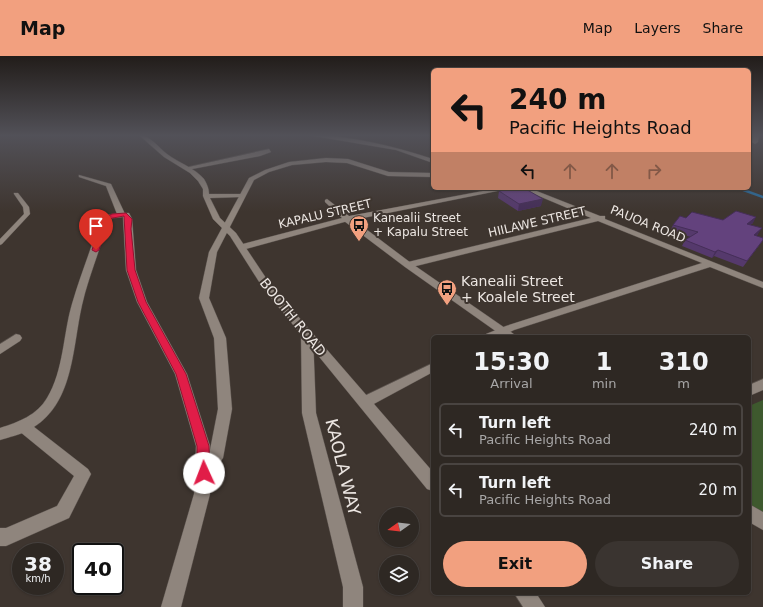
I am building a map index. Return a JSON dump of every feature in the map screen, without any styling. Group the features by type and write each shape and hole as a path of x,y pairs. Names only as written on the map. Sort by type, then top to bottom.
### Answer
{"street":[{"name":"BOOTH ROAD","path":"174,161 201,180 206,189 206,196 217,219 225,226 242,247 266,286 431,482"},
{"path":"186,168 225,161"},
{"path":"204,473 216,458 225,409 220,338 204,298 212,252 251,179 267,170 291,163 318,161"},
{"path":"342,161 348,161 388,174 431,175"},
{"path":"81,176 109,185 121,214"},
{"name":"KAPALU STREET","path":"242,247 347,219 499,190"},
{"name":"PAUOA ROAD","path":"528,190 602,218 763,285"},
{"path":"206,196 242,195"},
{"path":"328,201 347,219 408,265 510,335"},
{"path":"0,434 24,427 38,418 55,398 64,370 77,304 103,223 108,217 121,214 128,216 131,270 142,302 181,374 191,402 203,446 204,473 202,494 171,607"},
{"name":"HIILAWE STREET","path":"408,265 602,218"},
{"path":"494,335 504,330 712,263"},
{"name":"KAOLA WAY","path":"307,335 309,412 354,587 353,607"},
{"path":"0,350 16,338"},
{"path":"365,402 431,368"},
{"path":"751,390 763,384"},
{"path":"0,537 6,537 63,512 83,474 24,427"},
{"path":"751,513 763,522"},
{"path":"526,595 535,607"}],"lane":[{"path":"0,243 27,214 26,207 16,194"}],"green space":[{"path":"763,400 763,514 751,505 751,405"}],"building":[{"path":"527,190 543,199 519,204 499,191"},
{"path":"736,211 756,217 747,224 762,228 754,235 763,238 763,240 747,261 718,250 715,252 685,240 698,232 673,225 680,216 686,218 692,212 723,220"}],"waterway":[{"path":"744,190 763,197"}],"place":[{"name":"Kanealii Street + Kapalu Street","path":"359,242"},
{"name":"Kanealii Street + Koalele Street","path":"447,306"}],"route":[{"path":"96,250 105,219 112,216 126,214 128,216 131,270 148,315 163,338 181,374 191,402 203,446 204,473"}]}
